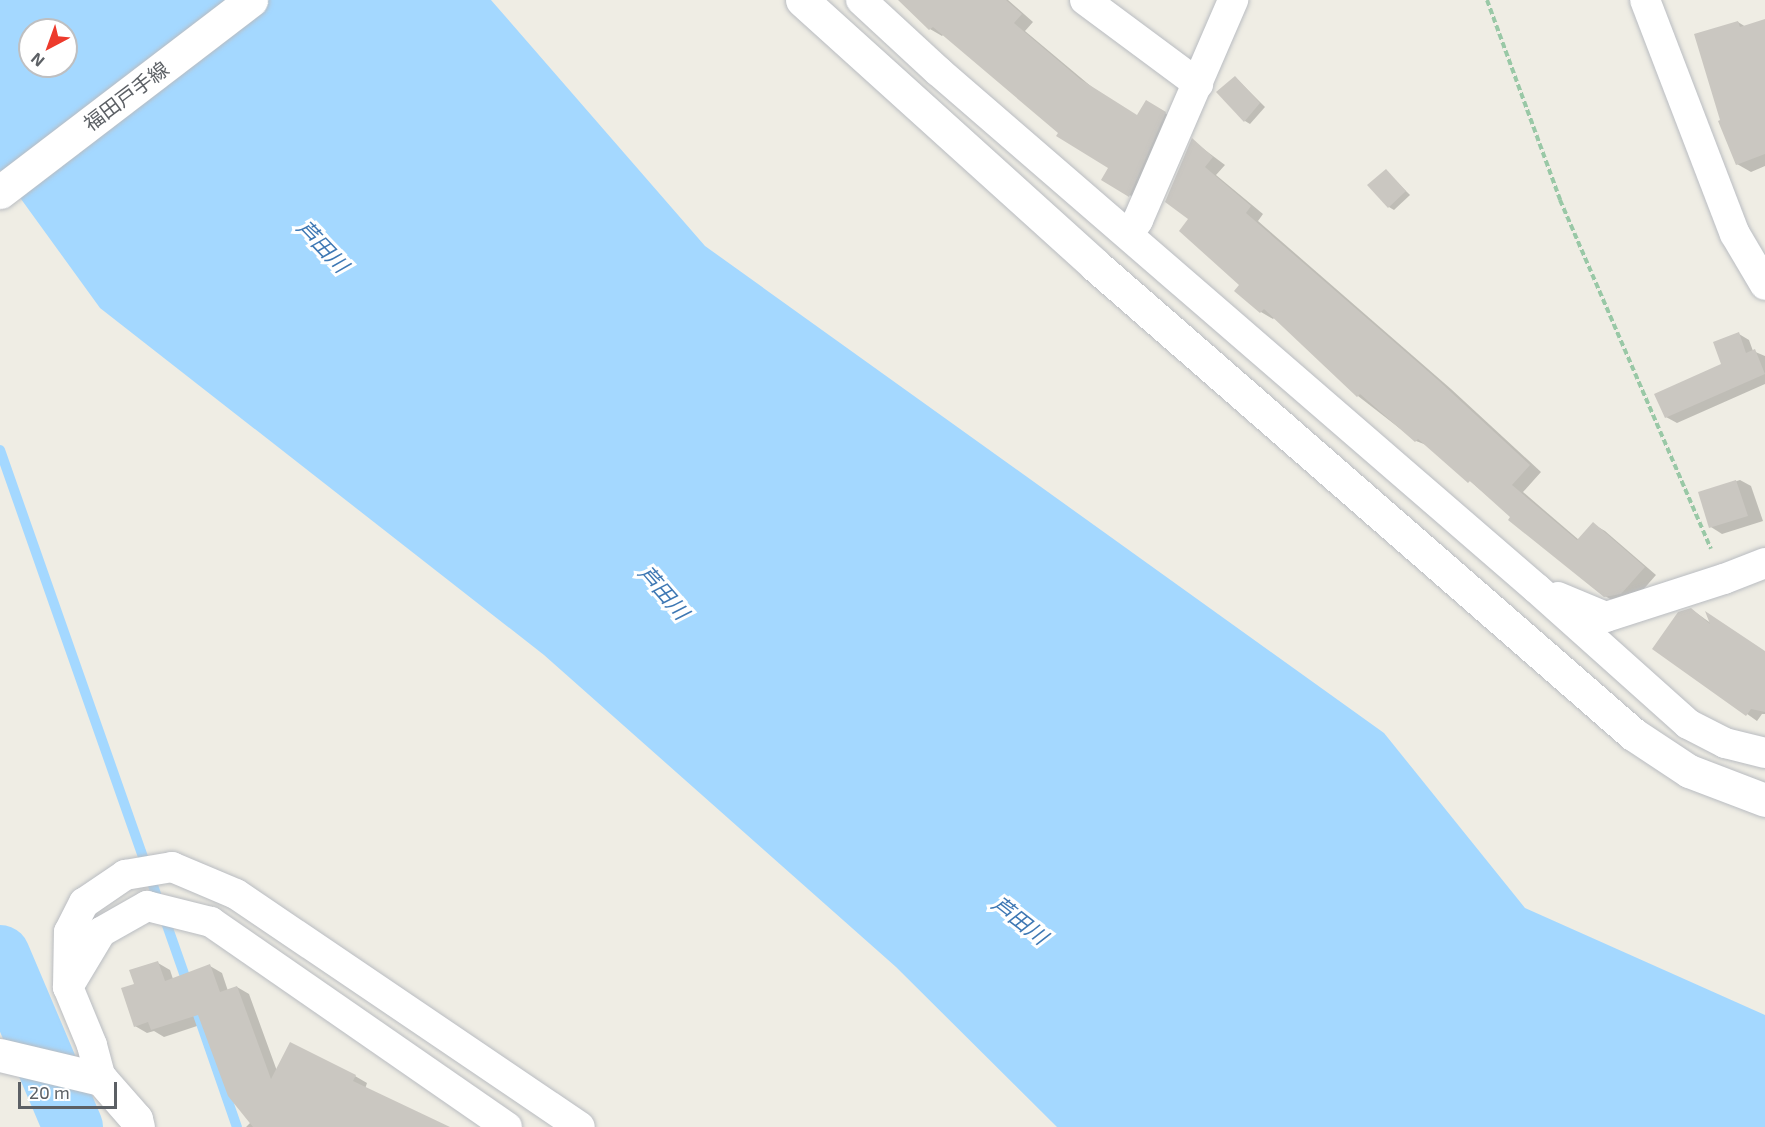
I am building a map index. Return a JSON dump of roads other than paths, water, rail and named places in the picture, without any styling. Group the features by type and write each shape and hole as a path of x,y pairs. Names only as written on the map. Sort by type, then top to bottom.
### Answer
{"street":[{"name":"福田戸手線","path":"0,192 251,0"},
{"path":"802,0 1095,265 1633,734 1689,771 1765,800"},
{"path":"861,0 938,72 1129,234 1688,723 1725,743 1765,753"},
{"path":"1085,0 1198,84"},
{"path":"1129,234 1138,220 1233,0"},
{"path":"1645,0 1735,234 1765,285"},
{"path":"1536,588 1606,617 1724,579 1765,563"},
{"path":"138,1127 136,1119 101,1079 92,1045 68,987 69,932 84,903 125,875 172,867 236,894 580,1127"},
{"path":"68,987 101,932 147,906 211,922 507,1127"},
{"path":"0,1055 101,1079"}],"water":[{"name":"芦田川","path":"0,0 491,0 705,246 1384,733 1525,908 1765,1015 1765,1127 1057,1127 896,967 544,655 100,308 0,170"}],"waterway":[{"path":"0,450 188,985"},
{"path":"0,955 73,1127"},
{"path":"195,1006 237,1127"}]}
